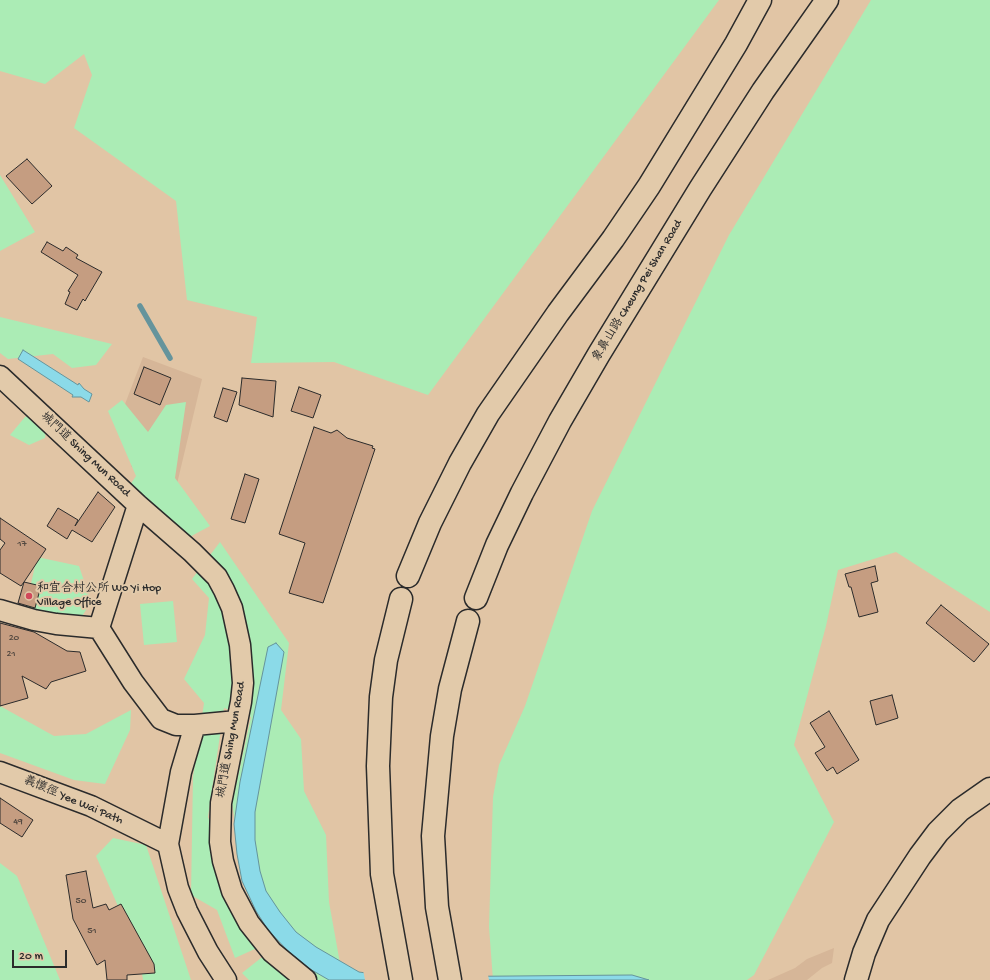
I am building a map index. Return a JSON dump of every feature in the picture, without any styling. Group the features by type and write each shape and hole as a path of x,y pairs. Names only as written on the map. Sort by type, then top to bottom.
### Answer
{"main road":[{"path":"408,576 430,523 460,463 488,414 558,313 614,240 728,57 760,0"},
{"name":"象鼻山路 Cheung Pei Shan Road","path":"476,598 488,565 522,493 560,421 595,361 700,189 763,91 827,0"},
{"path":"401,599 386,660 379,734 382,874 401,980"},
{"path":"450,980 437,907 433,836 442,736 450,689 468,620"},
{"path":"856,980 864,953 878,920 920,856 938,832 960,810 990,789"}],"street":[{"name":"城門道 Shing Mun Road","path":"0,376 138,505 192,552 217,577 224,590 232,608 242,664 243,683 220,810 220,842 226,876 239,907 259,938 284,964 306,980"},
{"path":"138,505 99,628 133,682 161,719 176,725 195,725 237,721"},
{"path":"0,610 34,620 77,627 99,628"},
{"path":"195,725 181,772 168,844 178,888 187,911 208,952 226,980"},
{"name":"義懷徑 Yee Wai Path","path":"0,772 90,806 168,844"}],"shaded area":[{"path":"143,357 202,379 176,488 151,483 131,466 135,461 117,425"},
{"path":"834,948 832,963 822,968 807,980 768,980 795,968 807,959"}],"green space":[{"path":"0,0 719,0 428,395 334,362 251,363 257,317 187,300 176,201 74,128 92,75 84,54 45,84 0,71"},
{"path":"871,0 990,0 990,612 896,552 838,570 826,626 794,745 834,822 754,975 747,980 493,980 489,927 493,797 499,765 525,706 592,511 729,235"},
{"path":"0,175 35,232 0,251"},
{"path":"0,317 112,344 96,365 72,368 53,354 8,359 0,353"},
{"path":"122,400 148,432 166,405 186,402 175,478 210,526 182,541 130,485 136,476 108,411"},
{"path":"48,407 45,438 29,445 10,435 25,417"},
{"path":"220,542 289,643 281,710 301,739 304,791 326,835 329,902 343,980 249,980 242,973 261,958 294,949 242,868 232,803 251,717 224,708 208,817 257,948 235,958 217,910 191,895 193,777 204,703 184,679 205,635 209,598 192,579"},
{"path":"37,557 79,566 91,602 69,637 23,619"},
{"path":"173,601 177,642 144,645 140,604"},
{"path":"0,706 54,736 86,734 131,710 130,730 105,784 74,780 0,753"},
{"path":"113,838 146,845 191,980 143,980 139,954 96,856"},
{"path":"0,863 17,876 60,980 0,980"}],"water":[{"path":"23,350 78,385 79,383 84,389 92,394 89,402 81,397 72,397 73,395 18,359"},
{"path":"276,643 284,652 255,812 255,840 260,871 266,891 296,932 316,947 359,972 395,977 632,975 649,980 329,980 310,969 289,952 268,930 256,911 242,881 234,824 240,782 268,647"}],"pier":[{"path":"363,970 395,975 488,975 489,980 365,980"}],"building":[{"path":"27,159 52,186 32,204 6,176"},
{"path":"47,242 63,251 66,247 78,255 76,258 102,272 85,301 83,299 77,310 65,304 70,292 68,291 78,275 41,252"},
{"path":"144,367 171,378 160,405 134,394"},
{"path":"242,378 276,381 273,417 239,405"},
{"path":"299,387 321,395 313,418 291,411"},
{"path":"223,388 237,392 227,422 214,417"},
{"path":"314,427 331,433 337,430 347,438 373,446 372,448 375,449 323,603 289,593 305,543 279,534"},
{"path":"245,474 259,479 245,523 231,519"},
{"path":"98,492 115,507 92,542 72,530 67,539 47,526 58,508 78,520 75,526"},
{"path":"0,518 46,549 21,586 0,573 0,550 5,543 0,539"},
{"path":"875,566 878,581 871,583 878,612 859,617 851,587 849,587 845,574"},
{"name":"和宜合村公所 Wo Yi Hop Village Office","path":"24,582 41,586 35,608 18,603"},
{"path":"941,605 989,644 974,662 926,623"},
{"path":"0,623 34,632 67,651 80,652 86,671 51,682 46,689 22,676 28,698 0,706"},
{"path":"892,695 898,718 876,725 870,701"},
{"path":"829,711 859,760 837,774 833,767 827,771 815,753 825,747 810,723"},
{"path":"0,798 33,820 22,837 0,823"},
{"path":"86,871 93,908 106,904 109,910 121,904 154,964 155,973 127,975 127,980 107,980 105,960 97,965 73,919 66,875"}],"waterway":[{"path":"140,306 170,358"}],"place":[{"name":"和宜合村公所 Wo Yi Hop Village Office","path":"29,596"}]}
